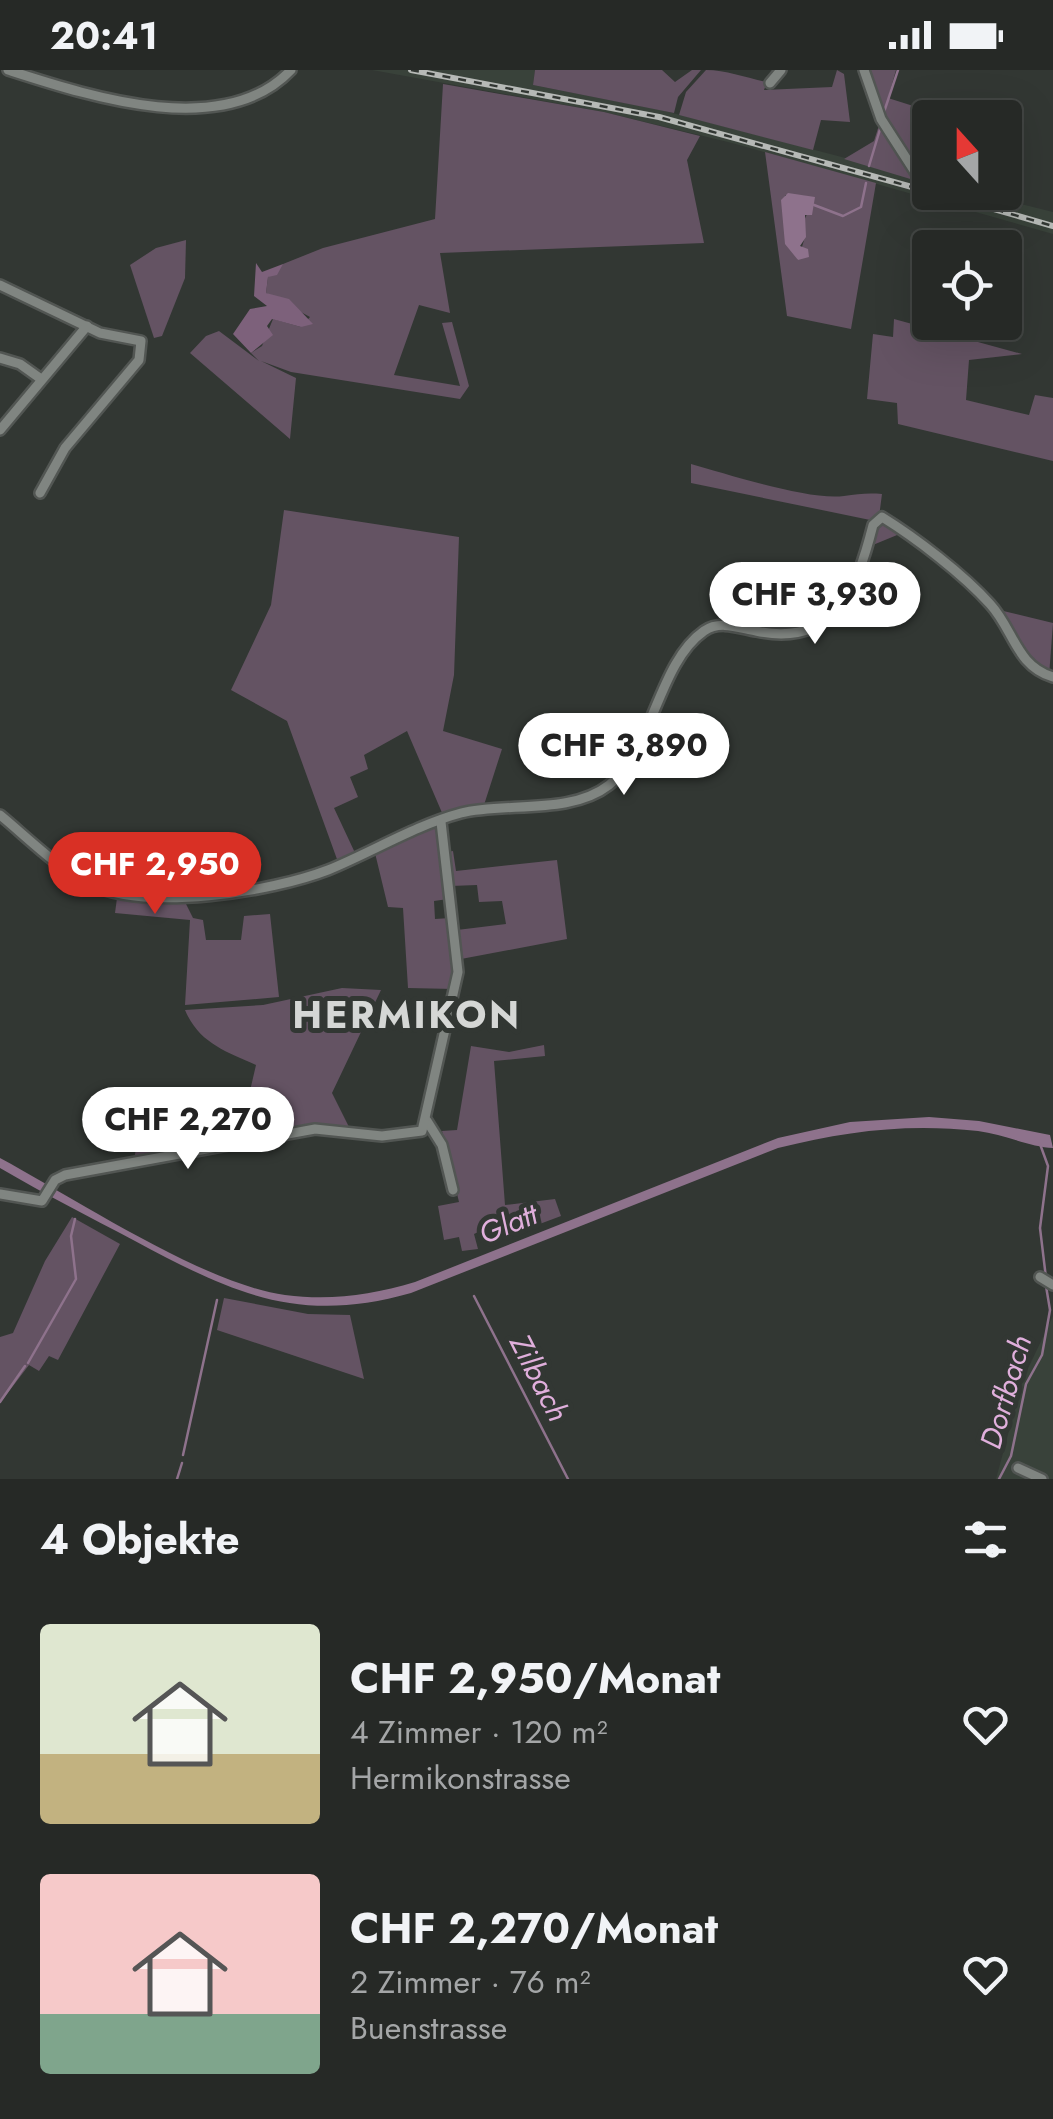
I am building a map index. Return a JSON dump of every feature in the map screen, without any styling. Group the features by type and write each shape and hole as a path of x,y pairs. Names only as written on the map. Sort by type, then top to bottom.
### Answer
{"street":[{"path":"8,70 101,96 203,108 250,100 291,70"},
{"path":"770,83 781,70"},
{"path":"864,70 882,119 912,167"},
{"path":"0,285 111,337 141,341 139,360 65,448 40,493"},
{"path":"0,430 87,326"},
{"path":"0,358 20,364 41,380"},
{"path":"0,815 85,882 115,894 149,898 296,881 466,812 576,800 608,786 626,764 684,655 700,634 726,625 784,635 820,623 838,609 857,584 879,517 983,596 1001,618 1028,666 1051,677"},
{"path":"0,1194 37,1202 66,1175 315,1130 414,1134 424,1130 431,1079 453,1008 458,972 441,822"},
{"path":"427,1121 442,1145 454,1190"},
{"path":"1018,1468 1042,1479"}],"shaded area":[{"path":"372,70 535,70 533,85 661,110 912,175 912,194 732,143 604,112"},
{"path":"535,70 662,70 675,82 692,70 701,70 678,97 674,113 533,85"},
{"path":"706,70 767,82 764,90 832,87 837,70 844,74 850,122 821,120 813,150 679,115 686,92"},
{"path":"867,70 896,70 888,98 912,106 912,162 881,113"},
{"path":"443,84 604,112 700,136 687,160 704,243 440,253 450,313 419,305 394,375 460,386 442,323 452,322 469,386 460,399 291,372 261,361 296,378 290,439 190,353 206,336 219,331 259,361 251,353 262,346 273,319 301,327 310,317 266,293 268,277 283,264 323,248 435,219"},
{"path":"880,122 912,179 844,159 874,141"},
{"path":"765,152 876,183 851,329 787,316","holes":["785,195 806,196 808,212 802,225 805,237 798,260 784,230"]},
{"path":"788,193 815,197 812,215 805,215 806,237 800,246 808,249 809,257 798,260 785,244 781,200"},
{"path":"1022,204 1053,212 1053,234 968,210 1022,210"},
{"path":"186,240 185,278 162,336 154,338 130,265 156,248"},
{"path":"256,263 262,272 283,264 277,275 268,277 266,293 289,299 313,324 301,327 272,319 267,326 273,335 251,353 233,334 250,309 267,306 254,296"},
{"path":"894,319 912,324 912,340 971,340 1022,354 969,360 966,400 1029,415 1035,395 1053,398 1053,461 898,424 897,403 867,399 873,334 893,337"},
{"path":"691,464 811,495 882,494 879,517 902,533 868,547 875,521 691,483"},
{"path":"284,510 459,537 454,675 443,731 502,749 484,805 443,815 407,731 364,755 368,769 350,777 358,797 334,808 356,855 338,862 287,721 231,690 271,605"},
{"path":"995,609 1053,623 1049,676 1034,670"},
{"path":"434,828 440,832 448,899 434,901 435,919 450,918 454,989 408,988 403,908 388,907 375,853"},
{"path":"453,851 456,871 557,860 567,939 461,959 457,930 506,924 502,901 479,902 477,885 451,886 447,852"},
{"path":"117,898 183,898 193,918 203,920 206,940 241,940 244,916 270,914 279,997 185,1005 190,920 115,913"},
{"path":"342,988 381,990 332,1093 349,1127 324,1126 134,1159 141,1124 246,1108 256,1065 205,1038 185,1010 263,1005"},
{"path":"544,1045 545,1056 494,1061 505,1205 555,1199 561,1216 521,1231 513,1216 474,1234 478,1249 462,1251 459,1237 444,1240 438,1206 459,1202 442,1131 457,1130 471,1046 509,1052"},
{"name":"Glatt","path":"929,1117 979,1121 1050,1135 1053,1148 978,1131 927,1128 877,1130 803,1142 778,1148 411,1293 334,1306 267,1298 203,1276 0,1168 0,1158 141,1238 217,1275 285,1295 335,1297 415,1282 778,1138 850,1122"},
{"path":"72,1217 120,1244 58,1360 49,1356 39,1371 29,1365 0,1403 0,1337 13,1333 45,1261"},
{"path":"224,1298 308,1314 350,1315 364,1379 217,1330"},
{"path":"1053,1316 1053,1479 996,1479 1023,1379"}],"waterway":[{"path":"884,112 898,70"},
{"path":"869,166 881,126"},
{"path":"814,205 843,216 861,207 866,183"},
{"name":"Dorfbach","path":"1040,1144 1048,1166 1040,1228 1046,1278"},
{"path":"28,1363 76,1279 71,1236 75,1219"},
{"name":"Dorfbach","path":"999,1479 1011,1456 1026,1384 1042,1355 1050,1310 1046,1286"},
{"name":"Zilbach","path":"474,1296 568,1479"},
{"path":"183,1455 217,1300"},
{"path":"0,1402 25,1366"},
{"path":"177,1479 182,1463"}],"railway":[{"path":"411,70 659,117 912,187"},
{"path":"997,210 1053,226"}],"district":[{"name":"HERMIKON","path":"407,1015"}]}
